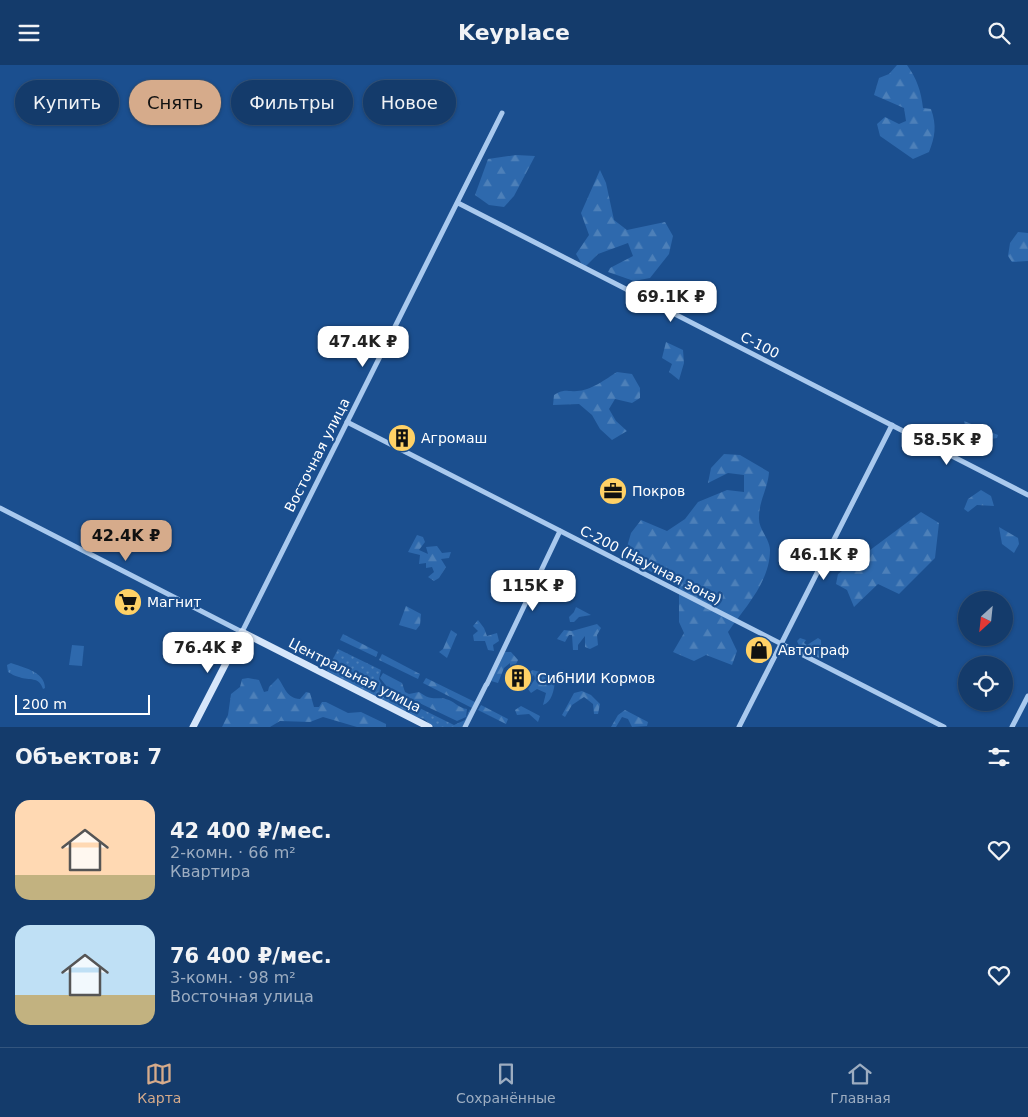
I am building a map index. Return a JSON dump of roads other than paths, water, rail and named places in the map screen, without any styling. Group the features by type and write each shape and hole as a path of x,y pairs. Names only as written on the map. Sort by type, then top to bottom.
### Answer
{"main road":[{"name":"Восточная улица","path":"193,727 242,632"},
{"name":"Центральная улица","path":"242,632 429,727"}],"street":[{"name":"Восточная улица","path":"242,632 502,113"},
{"name":"С-100","path":"458,203 1028,495"},
{"name":"С-200 (Научная зона)","path":"347,422 944,727"},
{"path":"739,727 892,425"},
{"path":"0,508 242,632"},
{"path":"466,727 560,531"},
{"path":"1012,727 1028,696"}],"place":[{"name":"Агромаш","path":"402,438"},
{"name":"Покров","path":"613,491"},
{"name":"Магнит","path":"128,602"},
{"name":"Автограф","path":"759,650"},
{"name":"СибНИИ Кормов","path":"518,678"}]}
